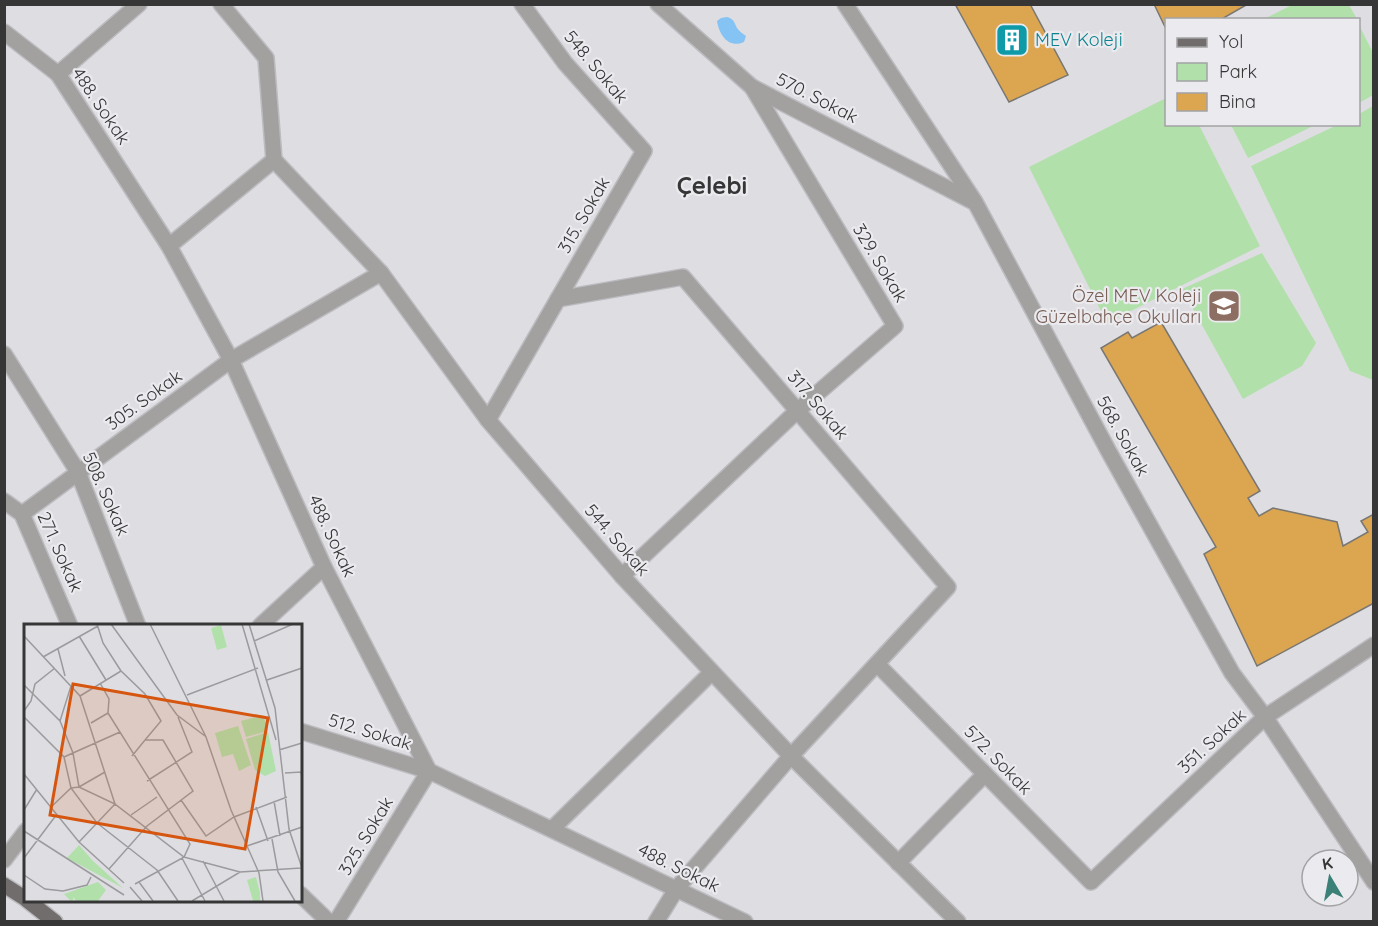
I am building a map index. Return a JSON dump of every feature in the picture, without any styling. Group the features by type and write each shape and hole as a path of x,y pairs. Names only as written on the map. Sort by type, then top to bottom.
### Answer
{"main road":[{"path":"4,885 24,899"},
{"path":"28,902 48,919"}],"street":[{"path":"58,74 139,4"},
{"path":"169,246 274,160 266,58 221,4"},
{"name":"548. Sokak","path":"522,4 566,63 644,151"},
{"name":"570. Sokak","path":"658,4 752,87 975,202"},
{"name":"568. Sokak","path":"845,4 975,202 1103,441 1232,673 1265,717 1374,882"},
{"name":"488. Sokak","path":"4,32 58,74 169,246 231,360 324,567 429,771 745,921"},
{"name":"329. Sokak","path":"622,576 797,411 895,326 752,87"},
{"name":"315. Sokak","path":"558,298 644,151"},
{"name":"544. Sokak","path":"274,160 381,273 488,420 622,576 792,756 958,921"},
{"name":"305. Sokak","path":"22,514 231,360 381,273"},
{"name":"317. Sokak","path":"558,298 683,277 948,587 792,756 677,888 656,921"},
{"path":"488,420 558,298"},
{"name":"508. Sokak","path":"4,354 78,472 137,624"},
{"name":"271. Sokak","path":"4,501 22,514 69,624"},
{"path":"262,624 324,567"},
{"name":"351. Sokak","path":"1091,882 1265,717 1374,645"},
{"name":"572. Sokak","path":"878,664 1091,882"},
{"path":"552,829 712,672"},
{"name":"512. Sokak","path":"302,733 429,771"},
{"name":"325. Sokak","path":"336,921 429,771"},
{"path":"898,863 985,774"},
{"path":"4,860 24,834"},
{"path":"302,896 329,921"}],"green space":[{"path":"1294,4 1349,5 1356,18 1266,18"},
{"path":"1360,27 1373,53 1373,95 1360,102"},
{"path":"1165,99 1165,126 1200,126 1260,246 1107,323 1029,167"},
{"path":"1373,106 1373,380 1350,371 1251,166 1335,126 1360,126 1360,113"},
{"path":"1232,126 1313,126 1248,158"},
{"path":"1262,253 1316,343 1302,366 1243,399 1182,289"}],"water":[{"path":"727,17 746,36 744,42 734,44 722,36 717,21"}],"building":[{"name":"MEV Koleji","path":"955,4 1030,4 1068,75 1009,102"},
{"path":"1154,4 1248,4 1224,18 1165,18 1165,27"},
{"path":"1161,322 1260,491 1248,498 1259,516 1273,508 1337,522 1343,546 1368,532 1361,521 1374,514 1374,603 1257,666 1204,554 1216,547 1101,348 1128,332 1132,338"}],"place":[{"name":"MEV Koleji","path":"1012,40"},
{"name":"Özel MEV Koleji Güzelbahçe Okulları","path":"1224,306"}],"district":[{"name":"Çelebi","path":"712,186"}]}
